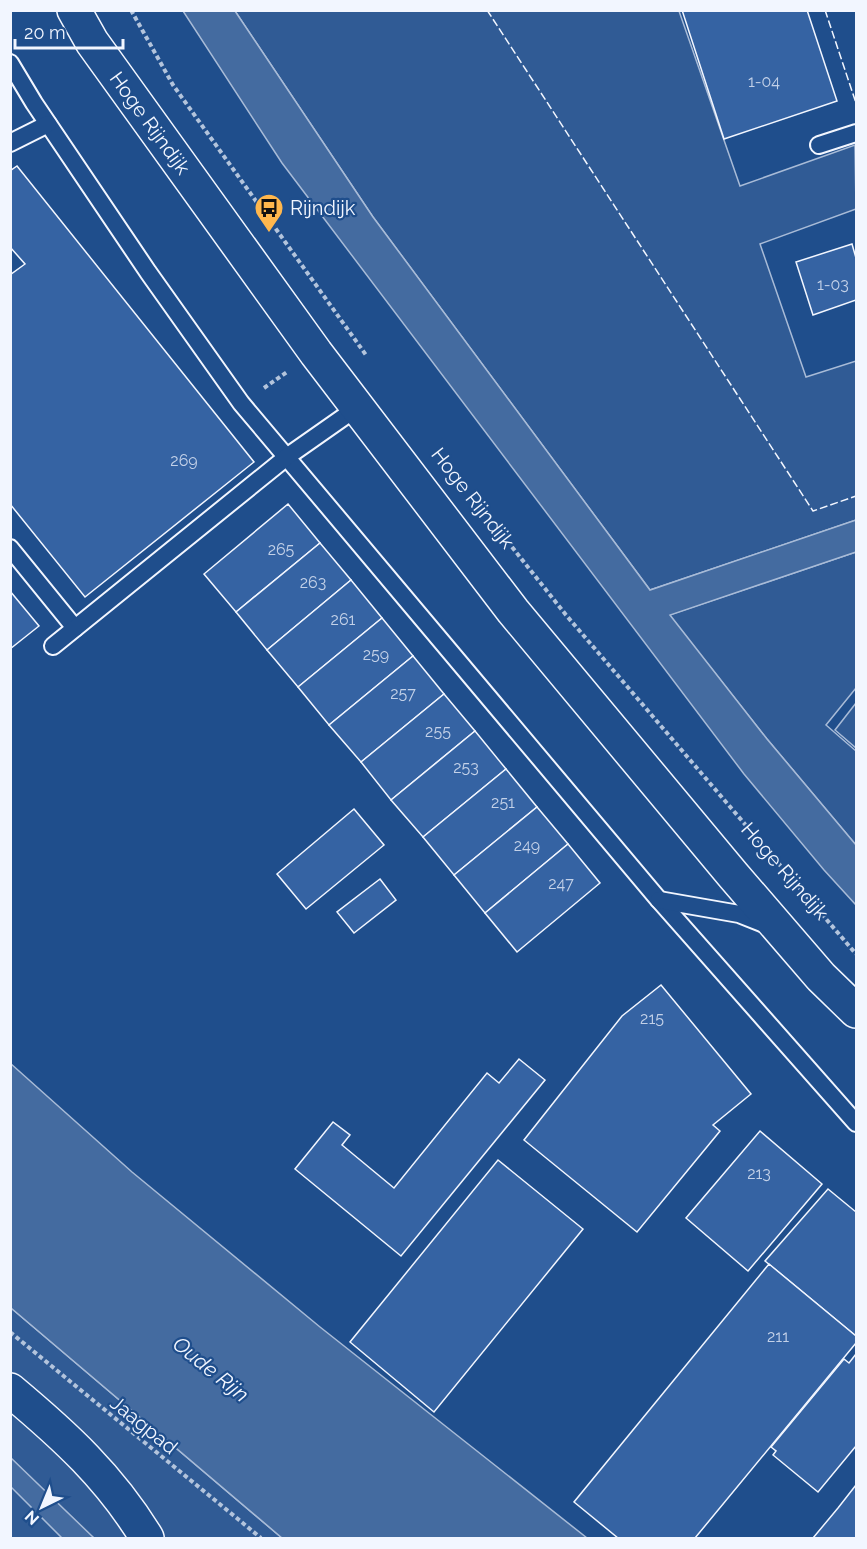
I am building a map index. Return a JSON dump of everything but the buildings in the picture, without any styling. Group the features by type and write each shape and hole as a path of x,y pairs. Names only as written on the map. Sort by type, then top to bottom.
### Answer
{"street":[{"name":"Hoge Rijndijk","path":"74,10 105,60 358,407 513,611 781,931 821,977 856,1011"},
{"name":"Hoge Rijndijk","path":"821,977 856,1035"},
{"path":"10,1390 92,1463 133,1516 147,1539"}],"lane":[{"path":"10,63 48,124 235,394 659,900 856,1122"},
{"path":"10,143 48,124"},
{"path":"819,145 856,133"},
{"path":"53,646 288,456 358,407"},
{"path":"10,548 75,628"},
{"path":"659,900 739,914 781,931"}],"path":[{"name":"Hoge Rijndijk","path":"131,10 173,85 367,357"},
{"name":"Hoge Rijndijk","path":"508,542 566,615 856,954"},
{"name":"Jaagpad","path":"10,1332 261,1539"}],"shaded area":[{"path":"235,11 679,11 740,186 855,145 856,209 760,244 806,377 856,361 856,520 650,590 373,217"},
{"path":"856,552 856,688 826,725 856,751 856,845 767,739 669,615"},
{"path":"856,703 856,748 835,730"},
{"path":"11,1308 282,1538 11,1538"}],"water":[{"path":"183,11 235,11 373,217 650,590 856,520 856,552 670,615 767,739 856,845 856,905 744,774 282,163"},
{"name":"Oude Rijn","path":"10,1063 132,1172 320,1327 587,1538 282,1538 11,1308"},
{"path":"10,1457 94,1538 62,1538 11,1487"}],"fence":[{"path":"487,10 813,511 856,496"},
{"path":"825,10 856,103"}],"place":[{"name":"Rijndijk","path":"269,234"}]}
